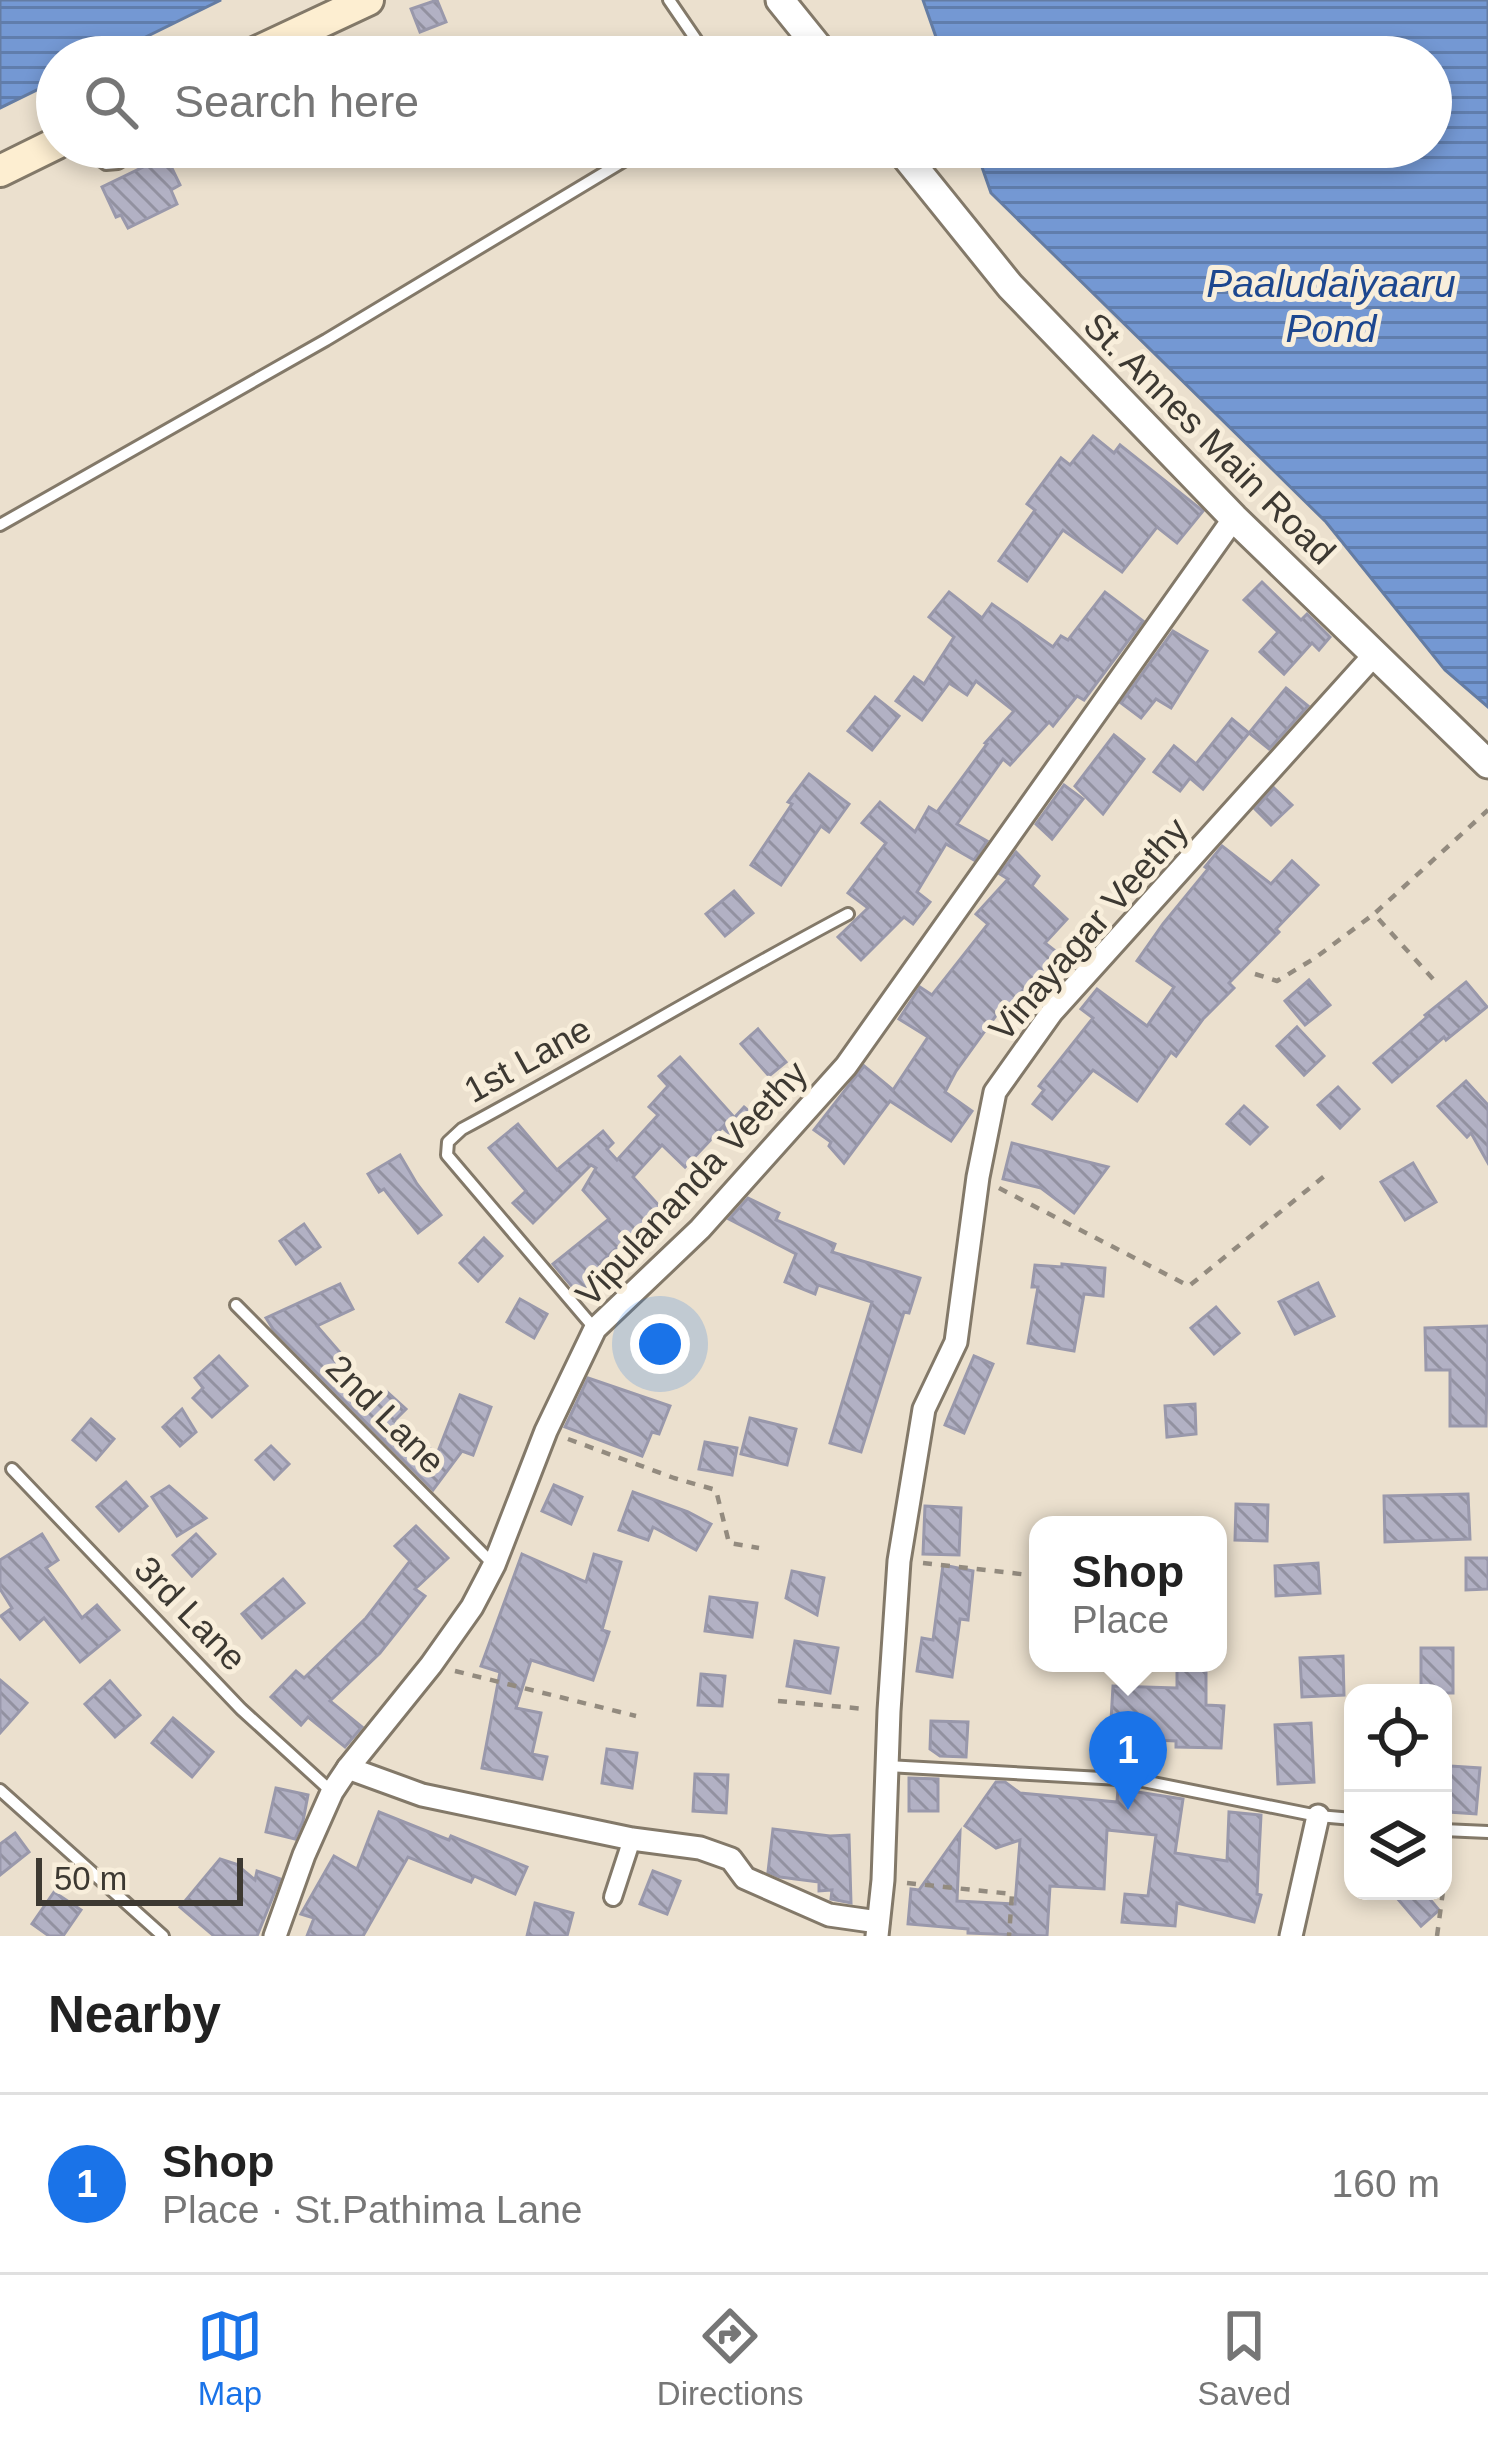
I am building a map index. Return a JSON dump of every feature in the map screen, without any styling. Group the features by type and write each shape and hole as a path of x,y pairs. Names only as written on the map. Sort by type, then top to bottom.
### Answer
{"main road":[{"path":"291,36 368,0"},
{"path":"0,170 36,153"}],"street":[{"path":"780,0 809,36"},
{"name":"St. Annes Main Road","path":"915,168 1010,286 1234,518 1488,764"},
{"name":"Vipulananda Veethy","path":"275,1936 332,1792 472,1607 595,1329 700,1229 846,1066 1234,518"},
{"name":"Vinayagar Veethy","path":"877,1929 899,1561 924,1409 956,1342 994,1092 1052,1012 1374,655"},
{"path":"348,1768 422,1796 632,1839 700,1848 731,1859 745,1878 830,1915 877,1929"},
{"path":"1291,1936 1318,1816"},
{"path":"613,1897 632,1839"}],"lane":[{"path":"669,0 694,36"},
{"path":"0,525 326,340 612,168"},
{"name":"1st Lane","path":"595,1329 447,1154 448,1142 462,1129 848,914"},
{"name":"2nd Lane","path":"236,1305 494,1565"},
{"name":"3rd Lane","path":"11,1469 242,1709 332,1792"},
{"path":"887,1766 1138,1780 1344,1819"},
{"path":"0,1790 164,1936"},
{"path":"1452,1830 1488,1832"}],"path":[{"path":"1255,974 1277,981 1315,958 1374,914 1488,810"},
{"path":"1374,914 1433,979"},
{"path":"978,1177 1189,1286 1327,1174"},
{"path":"546,1431 716,1490 729,1543 759,1548"},
{"path":"899,1561 1029,1575"},
{"path":"431,1665 636,1715"},
{"path":"778,1701 889,1711"},
{"path":"883,1880 1012,1894 1009,1936"},
{"path":"1437,1936 1440,1900"}],"water":[{"path":"0,0 221,0 148,36 36,36 36,90 0,108"},
{"name":"Paaludaiyaaru Pond","path":"923,0 1488,0 1488,707 1445,670 1326,522 991,193 982,168 1452,168 1452,36 936,36"}],"building":[{"path":"437,0 446,22 420,32 411,9"},
{"path":"141,168 172,168 180,185 171,190 177,204 128,228 121,215 116,217 102,187"},
{"path":"1093,436 1114,453 1120,445 1203,511 1177,543 1157,527 1122,572 1063,530 1027,581 999,561 1035,510 1027,504 1061,458 1070,465"},
{"path":"1262,582 1301,620 1307,614 1330,637 1319,650 1312,643 1284,674 1260,652 1278,632 1244,600"},
{"path":"949,592 982,618 992,604 1053,647 1061,636 1068,640 1105,592 1143,621 1084,700 1077,696 1053,726 1049,722 1010,765 1003,759 957,824 987,841 974,860 946,844 917,892 930,902 913,924 904,917 861,960 838,937 868,908 848,893 886,843 862,823 880,802 915,832 929,807 937,812 985,743 1014,711 976,681 967,695 949,683 922,720 896,701 914,677 924,684 954,637 929,617"},
{"path":"1173,631 1207,651 1171,708 1156,699 1141,718 1121,703"},
{"path":"1286,688 1308,706 1269,749 1249,733"},
{"path":"875,697 899,716 872,750 848,731"},
{"path":"1232,719 1249,733 1203,789 1190,778 1180,791 1154,772 1174,746 1196,764"},
{"path":"1114,735 1144,759 1103,814 1075,786"},
{"path":"809,774 849,804 829,832 821,826 781,885 751,865"},
{"path":"1064,785 1083,799 1052,839 1036,824"},
{"path":"1274,788 1292,805 1271,825 1255,809"},
{"path":"1222,846 1271,884 1292,861 1318,885 1229,983 1234,988 1176,1056 1171,1052 1137,1101 1093,1070 1052,1119 1033,1104 1044,1090 1039,1086 1093,1018 1081,1009 1097,989 1147,1026 1174,987 1137,961"},
{"path":"1016,852 1039,876 1032,886 1067,919 1045,943 1067,960 1047,986 1035,976 1003,1013 1000,1010 956,1071 945,1092 972,1111 951,1141 890,1101 844,1163 829,1146 831,1142 814,1130 864,1066 893,1090 928,1037 899,1019 920,987 932,995 988,924 976,914 1008,879 1000,874"},
{"path":"734,891 753,913 725,936 706,914"},
{"path":"1309,980 1330,1005 1305,1025 1285,1001"},
{"path":"1466,982 1487,1007 1392,1082 1374,1063"},
{"path":"1297,1027 1324,1056 1304,1075 1277,1046"},
{"path":"758,1029 786,1062 769,1076 741,1044"},
{"path":"680,1057 733,1116 685,1167 662,1145 633,1177 661,1208 601,1262 609,1273 580,1296 553,1264 609,1219 583,1190 596,1168 591,1165 533,1223 513,1203 526,1191 489,1148 518,1124 557,1170 603,1131 613,1143 607,1149 617,1160 658,1115 649,1107 668,1086 659,1076"},
{"path":"1466,1081 1488,1105 1488,1163 1471,1133 1467,1137 1438,1106"},
{"path":"1338,1087 1359,1109 1340,1128 1318,1105"},
{"path":"1244,1106 1267,1127 1250,1144 1227,1124"},
{"path":"744,1107 760,1121 740,1143 724,1129"},
{"path":"1012,1143 1108,1167 1074,1213 1041,1188 1003,1179"},
{"path":"400,1155 441,1215 418,1233 368,1174"},
{"path":"1413,1163 1436,1202 1405,1220 1381,1182"},
{"path":"748,1198 779,1213 776,1220 835,1244 832,1252 920,1278 909,1313 904,1312 861,1452 830,1443 872,1302 818,1285 815,1294 785,1282 796,1254 729,1219"},
{"path":"304,1224 320,1247 296,1264 280,1241"},
{"path":"484,1238 502,1256 478,1281 460,1263"},
{"path":"1035,1265 1105,1268 1103,1296 1084,1294 1074,1351 1028,1343 1038,1287 1032,1287"},
{"path":"1318,1283 1334,1316 1295,1334 1279,1302"},
{"path":"340,1284 353,1309 317,1326 374,1400 384,1389 406,1409 394,1421 437,1454 460,1395 491,1407 473,1455 462,1451 433,1490 266,1318"},
{"path":"520,1299 547,1314 534,1338 507,1322"},
{"path":"1216,1307 1239,1333 1214,1354 1191,1328"},
{"path":"1488,1326 1486,1426 1450,1426 1450,1370 1426,1370 1425,1328"},
{"path":"219,1356 247,1386 212,1417 193,1398 203,1388 195,1378"},
{"path":"974,1356 993,1364 964,1433 945,1425"},
{"path":"588,1378 670,1406 659,1434 652,1432 642,1456 565,1427"},
{"path":"1195,1404 1196,1434 1167,1437 1165,1406"},
{"path":"182,1409 196,1432 180,1446 163,1427"},
{"path":"750,1418 796,1429 787,1465 741,1454"},
{"path":"91,1419 114,1439 96,1460 73,1440"},
{"path":"705,1442 737,1448 732,1475 699,1469"},
{"path":"271,1446 289,1464 274,1479 256,1460"},
{"path":"126,1482 147,1506 119,1531 97,1507"},
{"path":"554,1485 582,1497 571,1524 542,1511"},
{"path":"169,1486 206,1518 177,1536 152,1497"},
{"path":"633,1492 711,1524 696,1550 653,1527 648,1540 619,1530"},
{"path":"1468,1494 1470,1539 1385,1542 1384,1496"},
{"path":"1236,1504 1268,1505 1267,1541 1235,1540"},
{"path":"925,1506 961,1508 959,1555 923,1554"},
{"path":"416,1526 448,1558 415,1589 425,1596 380,1653 330,1701 362,1727 345,1747 308,1717 301,1725 271,1697 296,1671 304,1678 366,1618 410,1561 395,1546"},
{"path":"42,1534 58,1560 46,1568 82,1618 97,1605 119,1630 80,1662 44,1618 20,1639 1,1616 12,1608 0,1589 0,1560"},
{"path":"196,1534 215,1554 192,1576 173,1555"},
{"path":"522,1554 586,1582 594,1554 621,1562 602,1630 609,1632 593,1680 531,1660 516,1708 541,1713 532,1754 547,1757 542,1779 482,1768 500,1672 481,1666"},
{"path":"1466,1558 1488,1558 1488,1589 1466,1590"},
{"path":"1318,1563 1320,1593 1276,1596 1275,1566"},
{"path":"943,1565 973,1571 968,1620 960,1619 952,1677 917,1671 922,1638 933,1640"},
{"path":"792,1571 824,1578 817,1615 786,1598"},
{"path":"283,1579 304,1603 262,1638 242,1614"},
{"path":"710,1597 757,1603 752,1637 705,1631"},
{"path":"795,1641 838,1648 830,1693 787,1686"},
{"path":"1421,1648 1453,1648 1453,1693 1452,1684 1421,1684"},
{"path":"1343,1656 1344,1695 1302,1697 1300,1658"},
{"path":"1177,1672 1206,1672 1206,1705 1224,1706 1221,1748 1110,1738 1113,1686 1177,1688"},
{"path":"701,1674 725,1676 722,1706 698,1705"},
{"path":"0,1680 27,1703 0,1733"},
{"path":"110,1681 140,1715 115,1737 85,1704"},
{"path":"173,1718 213,1752 192,1777 152,1743"},
{"path":"931,1721 968,1722 966,1757 940,1756 930,1749"},
{"path":"1311,1723 1314,1782 1278,1784 1275,1725"},
{"path":"607,1749 637,1753 632,1788 602,1783"},
{"path":"1452,1766 1480,1768 1476,1814 1452,1812"},
{"path":"695,1774 728,1775 726,1813 693,1811"},
{"path":"909,1778 938,1779 938,1811 909,1811"},
{"path":"996,1782 1005,1782 1020,1793 1117,1802 1118,1789 1183,1799 1175,1853 1227,1861 1229,1812 1261,1815 1257,1894 1261,1895 1254,1922 1177,1903 1175,1926 1122,1922 1125,1894 1148,1896 1156,1835 1107,1830 1104,1889 1050,1886 1047,1936 968,1933 968,1929 908,1924 911,1889 919,1890 960,1832 957,1901 1015,1904 1020,1840 996,1848 965,1826"},
{"path":"276,1788 308,1795 295,1839 266,1832"},
{"path":"379,1812 527,1867 515,1894 474,1876 471,1882 408,1857 363,1936 307,1936 314,1918 301,1914 334,1856 357,1869"},
{"path":"773,1829 849,1835 851,1903 831,1899 832,1890 819,1891 819,1882 768,1872"},
{"path":"15,1833 29,1852 0,1875 0,1844"},
{"path":"220,1859 236,1864 255,1880 257,1871 280,1879 257,1936 214,1936 180,1907"},
{"path":"653,1871 680,1881 667,1914 640,1904"},
{"path":"54,1892 81,1910 63,1936 49,1936 32,1924"},
{"path":"1399,1900 1431,1900 1439,1910 1421,1926"},
{"path":"535,1903 573,1913 567,1936 527,1936"}],"place":[{"name":"Shop","path":"1128,1810"}]}
